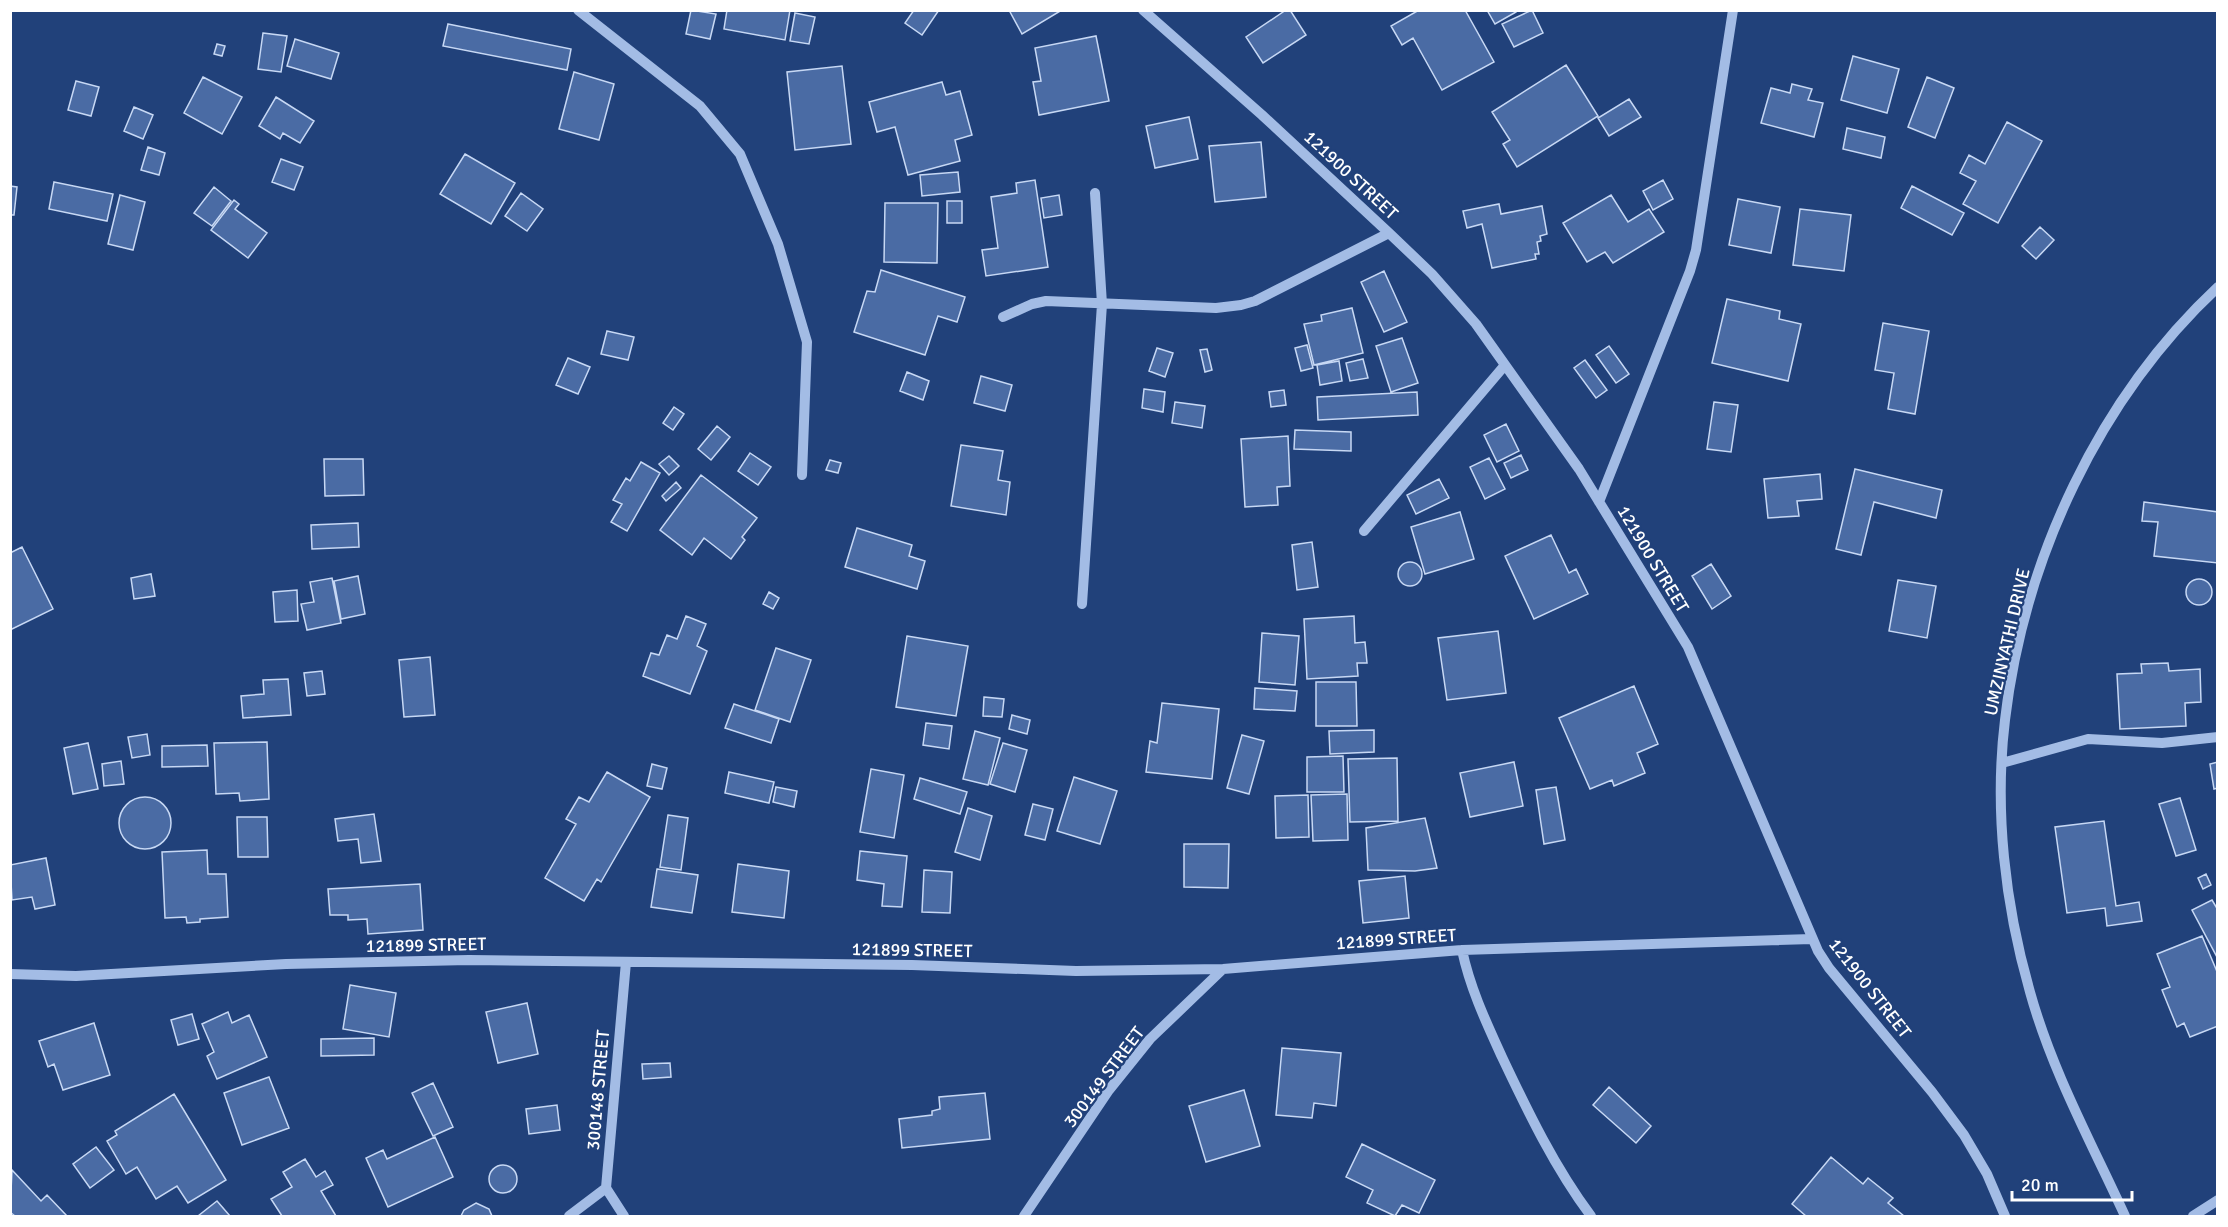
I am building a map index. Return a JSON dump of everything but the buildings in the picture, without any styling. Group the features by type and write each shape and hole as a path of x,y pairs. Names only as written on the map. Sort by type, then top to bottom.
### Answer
{"street":[{"path":"578,10 700,106 740,154 778,244 807,342 802,476"},
{"name":"121900 STREET","path":"1143,10 1262,115 1389,233 1451,295 1476,324 1579,469 1688,647 1812,939 1829,968 1932,1092 1964,1135 1987,1174 2005,1216"},
{"path":"1599,502 1690,271 1696,250 1733,10"},
{"path":"1082,604 1102,304 1095,193"},
{"path":"1003,317 1032,304 1046,301 1216,308 1241,305 1255,301 1389,233"},
{"name":"UMZINYATHI DRIVE","path":"2125,1216 2065,1091 2045,1040 2030,992 2011,905 2004,855 2001,815 2005,721 2033,588 2065,504 2102,430 2140,372 2217,286"},
{"path":"1364,531 1505,366"},
{"path":"2002,763 2088,740 2162,743 2217,737"},
{"name":"121899 STREET","path":"10,974 76,976 286,964 469,960 912,965 1076,971 1223,969 1462,950 1812,939"},
{"path":"1462,950 1467,975 1524,1103 1563,1174 1592,1216"},
{"name":"300148 STREET","path":"606,1188 626,962"},
{"name":"300149 STREET","path":"1024,1216 1109,1090 1143,1048 1223,969"},
{"path":"569,1216 606,1188 624,1216"},
{"path":"2193,1216 2217,1200"}]}
